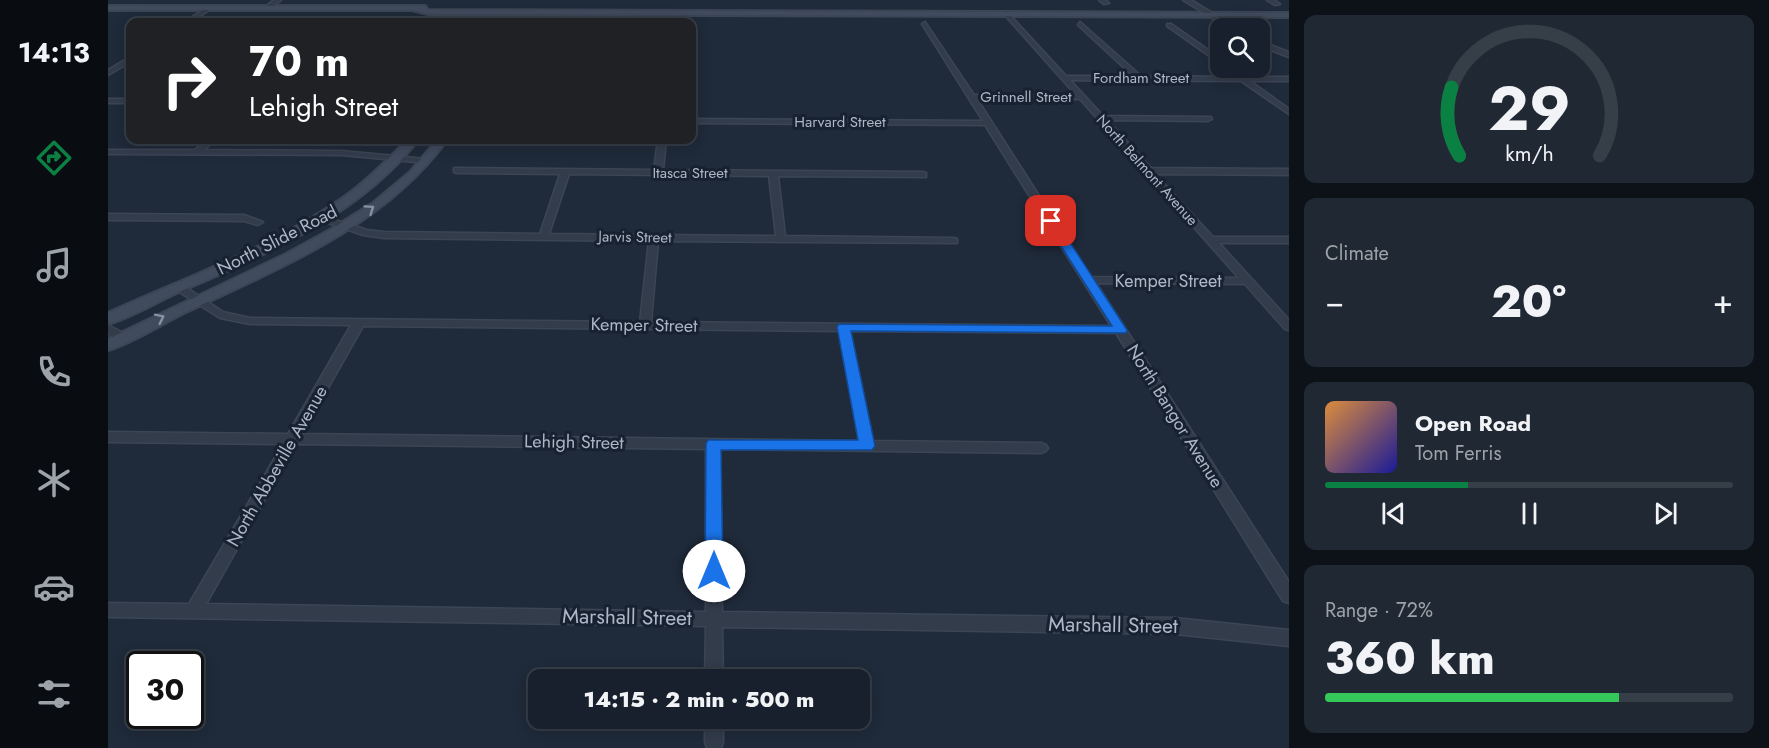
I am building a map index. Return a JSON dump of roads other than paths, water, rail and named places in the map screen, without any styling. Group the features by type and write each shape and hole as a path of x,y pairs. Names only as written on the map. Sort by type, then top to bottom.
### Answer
{"main road":[{"path":"108,8 415,9 428,12 521,7 613,11 1289,15"},
{"path":"515,18 521,7"},
{"path":"494,18 502,8"},
{"name":"North Slide Road","path":"108,319 257,252 319,218 357,193 409,144"},
{"name":"North Slide Road","path":"108,345 277,263 344,226 393,191 426,161 439,144"}],"street":[{"path":"266,9 278,0"},
{"path":"1186,0 1215,18"},
{"path":"1270,0 1277,4"},
{"path":"194,18 210,8"},
{"name":"North Belmont Avenue","path":"1006,13 1289,327"},
{"name":"North Bangor Avenue","path":"925,24 1289,596"},
{"path":"1080,24 1139,78"},
{"path":"1169,25 1210,54"},
{"path":"1270,47 1289,55"},
{"path":"108,60 126,59"},
{"path":"108,73 126,62"},
{"name":"Fordham Street","path":"1064,78 1289,80"},
{"path":"1244,79 1289,112"},
{"name":"Grinnell Street","path":"971,97 1082,97"},
{"path":"108,101 126,101"},
{"path":"1101,118 1208,119"},
{"name":"Harvard Street","path":"696,121 988,123"},
{"path":"197,152 206,144"},
{"path":"658,173 662,144"},
{"path":"108,152 342,153 426,161"},
{"name":"Itasca Street","path":"458,170 923,175"},
{"path":"1148,171 1289,172"},
{"path":"543,236 565,172"},
{"path":"773,174 781,239"},
{"path":"108,217 244,218 258,222"},
{"name":"Jarvis Street","path":"319,218 366,233 384,235 954,241"},
{"path":"645,325 654,237"},
{"path":"1210,240 1289,240"},
{"name":"Kemper Street","path":"1089,280 1247,281"},
{"name":"Kemper Street","path":"177,286 220,315 240,320 1121,330"},
{"name":"North Abbeville Avenue","path":"194,611 359,322"},
{"path":"844,327 867,446"},
{"path":"108,329 121,337"},
{"name":"Lehigh Street","path":"108,437 1041,448"},
{"path":"713,444 714,669"},
{"name":"Marshall Street","path":"108,609 1193,626 1245,635 1289,638"},
{"path":"714,729 714,741"}]}
